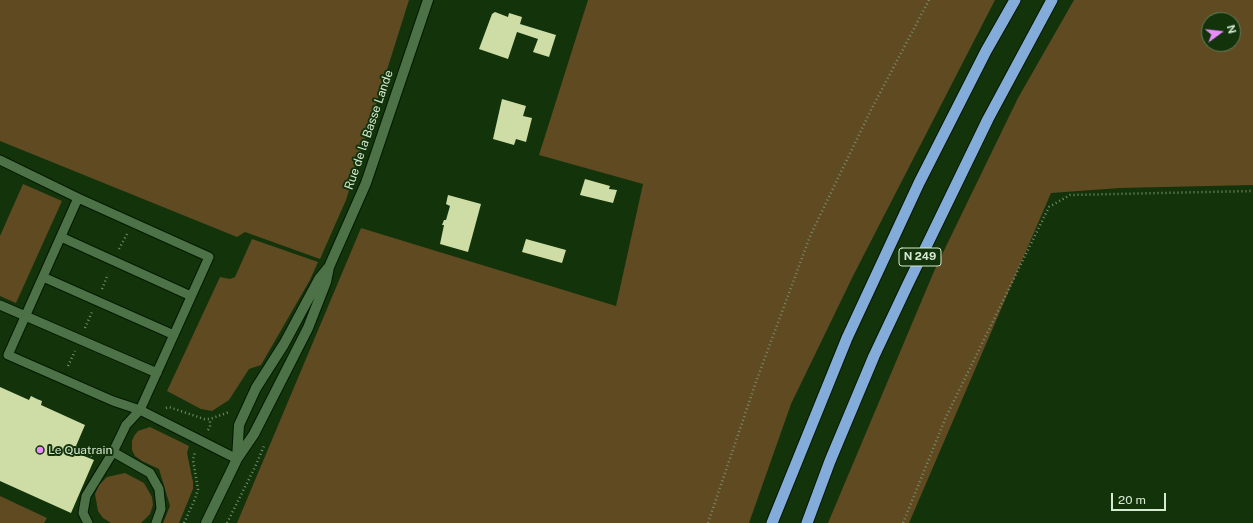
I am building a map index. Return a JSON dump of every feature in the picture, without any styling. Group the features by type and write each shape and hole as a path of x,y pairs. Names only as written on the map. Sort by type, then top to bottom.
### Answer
{"highway":[{"name":"N 249","path":"772,523 847,338 912,197 986,50 1015,0"},
{"name":"N 249","path":"807,523 857,398 907,286 988,119 1052,0"}],"street":[{"name":"Rue de la Basse Lande","path":"206,523 237,460 254,434 308,328 326,282 329,267 366,183 428,0"},
{"name":"Rue de la Basse Lande","path":"237,460 239,425 256,388 284,344 319,279 329,267"}],"lane":[{"path":"0,160 78,198 209,257 140,410 126,425 113,452 86,496 83,513 88,523"},
{"path":"78,198 8,355 113,401 140,410 237,460"},
{"path":"61,237 191,296"},
{"path":"44,277 174,335"},
{"path":"0,305 157,373"},
{"path":"113,452 150,473 159,489 160,495 161,509 156,523"}],"path":[{"path":"708,523 756,382 811,234 871,110 929,0"},
{"path":"903,523 946,417 1049,207 1070,195 1253,191"},
{"path":"184,523 196,499 198,489 193,460 194,454 210,426 210,419"}],"shaded area":[{"path":"0,0 409,0 346,200 320,259 245,232 237,237 0,141"},
{"path":"588,0 995,0 853,276 791,404 749,523 237,523 361,228 616,306 643,184 539,155"},
{"path":"1074,0 1253,0 1253,185 1120,188 1051,193 909,523 828,523 935,269 1018,98"},
{"path":"23,184 62,201 16,303 0,296 0,236"},
{"path":"252,239 318,262 310,280 261,365 249,369 229,400 212,411 201,409 167,391 220,277 230,279 235,277"},
{"path":"150,427 189,446 187,453 193,489 179,523 163,523 170,506 159,469 142,461 135,456 132,450 132,441 134,436 138,431"},
{"path":"125,473 144,483 152,497 153,505 150,514 141,523 111,523 103,518 98,511 95,494 99,485 107,477"},
{"path":"0,496 47,518 44,523 0,523"}],"building":[{"path":"495,12 508,17 509,13 522,17 520,24 556,35 549,57 533,52 538,39 517,32 508,59 479,49 492,14"},
{"path":"502,99 526,106 523,116 532,118 526,142 516,139 514,145 493,139"},
{"path":"585,179 610,186 609,189 617,190 613,203 580,195"},
{"path":"448,195 481,204 468,252 440,244 444,225 442,225 444,220 446,220 450,206 446,204"},
{"path":"526,239 566,250 562,263 522,252"},
{"name":"Le Quatrain","path":"0,387 29,400 31,396 42,401 41,405 85,425 76,446 80,449 79,454 94,460 71,513 0,481"}],"place":[{"name":"Le Quatrain","path":"40,450"}]}
